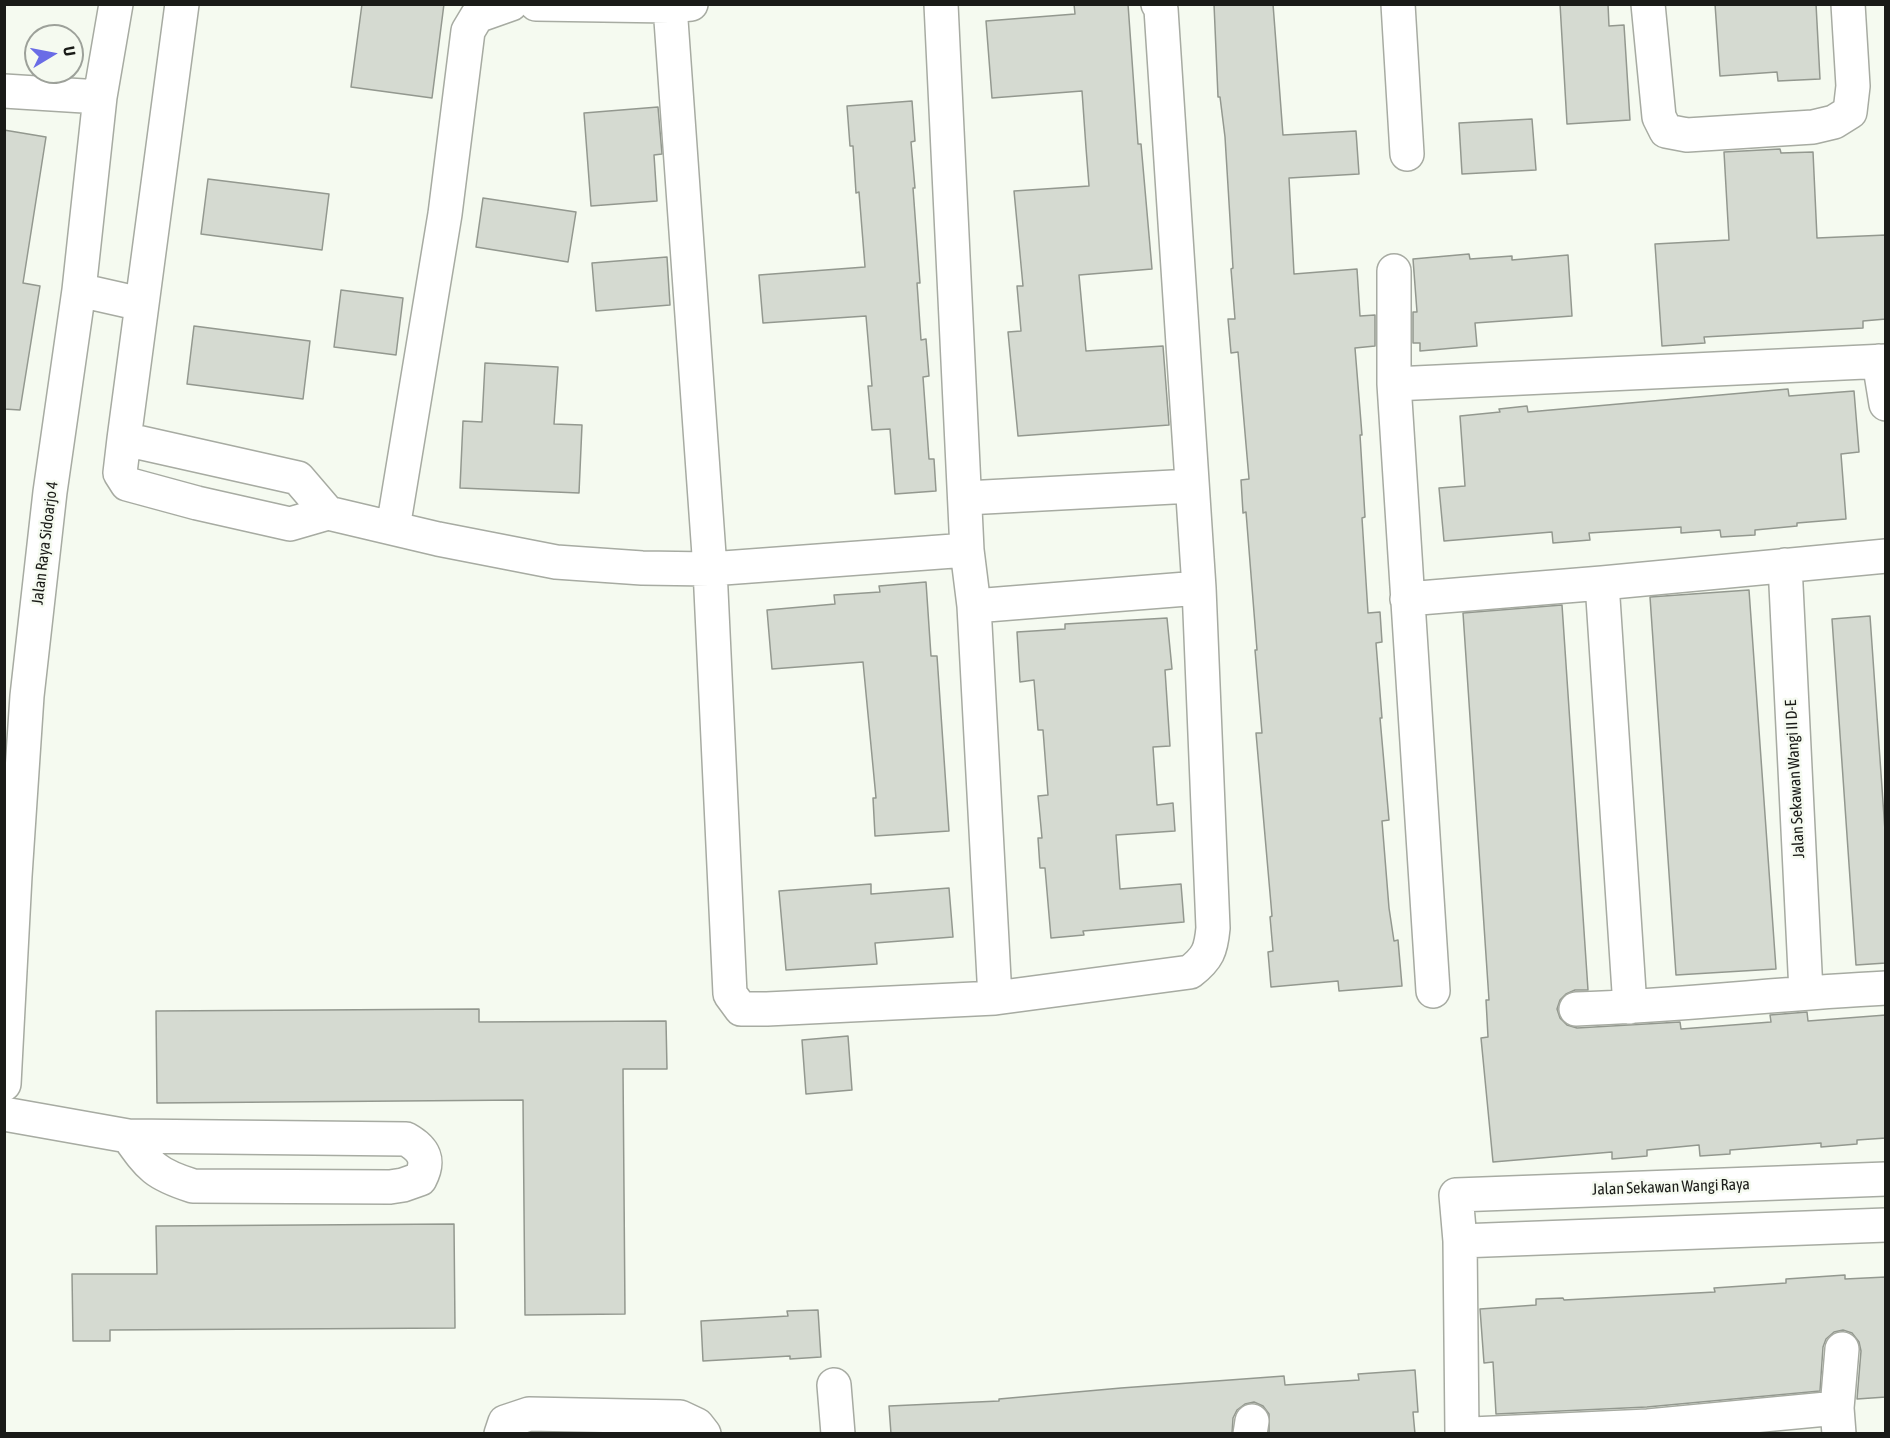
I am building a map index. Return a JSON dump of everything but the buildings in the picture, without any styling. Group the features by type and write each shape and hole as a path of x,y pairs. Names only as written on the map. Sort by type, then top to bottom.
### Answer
{"street":[{"name":"Jalan Raya Sidoarjo 4","path":"4,1084 27,696 50,492 79,290 100,97 116,4"},
{"path":"182,4 120,473 127,484 290,524 328,513 556,562 642,568 710,568 967,550"},
{"path":"393,528 445,214 468,31 477,16 511,4"},
{"path":"536,4 680,5 730,994 741,1009 995,998 1190,972 1203,961 1211,946 1213,928 1199,588 1161,21 1158,4"},
{"path":"941,4 967,550 974,606 995,998"},
{"path":"1398,4 1407,154"},
{"path":"1648,4 1659,117 1666,131 1687,135 1813,127 1834,122 1850,112 1853,86 1848,4"},
{"path":"4,91 100,97"},
{"path":"1394,271 1394,384 1433,991"},
{"path":"79,290 141,304"},
{"path":"1394,384 1882,361 1886,404"},
{"path":"124,439 298,478 328,513"},
{"path":"966,498 1192,486"},
{"path":"1407,599 1886,556"},
{"name":"Jalan Sekawan Wangi II D-E","path":"1785,566 1806,992"},
{"path":"1602,583 1630,1007"},
{"path":"974,606 1199,588"},
{"path":"1576,1009 1886,988"},
{"path":"4,1114 128,1136 406,1139 418,1146 426,1168 420,1179 390,1187 193,1186 170,1179 149,1165 128,1136"},
{"name":"Jalan Sekawan Wangi Raya","path":"1460,1241 1456,1194 1886,1179"},
{"path":"1462,1434 1460,1241 1886,1225"},
{"path":"1472,1434 1648,1430 1838,1421 1842,1349"},
{"path":"834,1385 838,1434"},
{"path":"501,1434 505,1422 529,1414 680,1417 697,1425 704,1434"}]}
